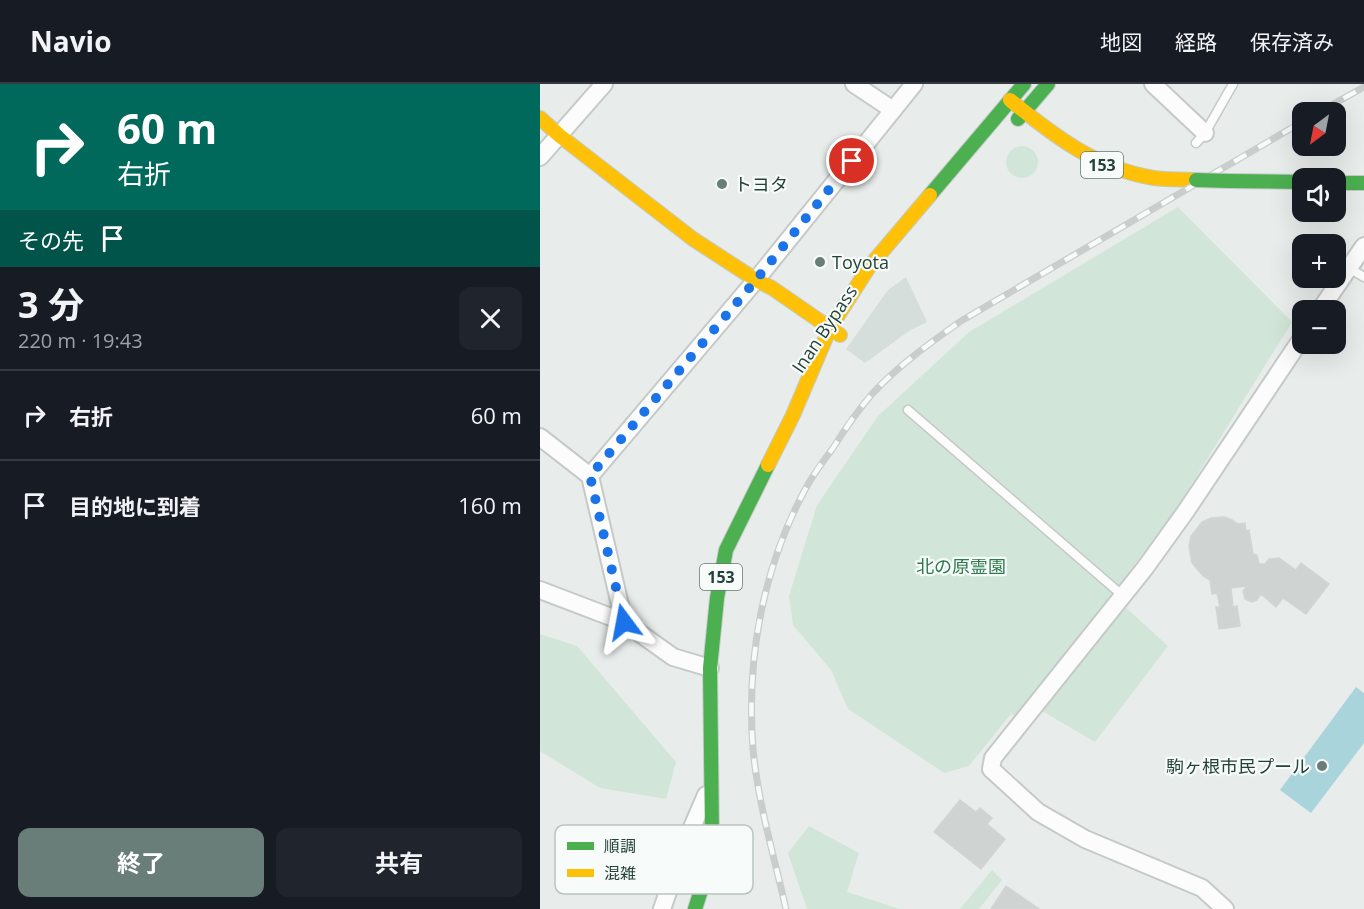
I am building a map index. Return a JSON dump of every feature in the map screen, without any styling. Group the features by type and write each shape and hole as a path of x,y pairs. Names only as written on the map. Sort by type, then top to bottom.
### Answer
{"main road":[{"name":"Inan Bypass","path":"710,668 717,598 726,550 805,389 869,267 1023,84"},
{"path":"1007,132 1048,84"},
{"name":"153","path":"1010,100 1069,147 1103,165 1121,171 1156,178 1292,182"},
{"path":"540,118 693,240 772,288 835,332"},
{"path":"1346,183 1364,183"},
{"name":"Inan Bypass","path":"835,332 860,307"},
{"name":"153","path":"710,668 712,825"},
{"name":"153","path":"695,909 700,894"}],"street":[{"path":"540,157 604,84"},
{"path":"854,84 893,110"},
{"path":"590,476 756,280 914,84"},
{"path":"1153,84 1201,138"},
{"path":"1327,300 1364,246"},
{"path":"1225,909 1202,888 1085,839 1038,812 991,769 993,758 1145,568 1186,512 1292,353"},
{"path":"540,437 590,476 624,622"},
{"path":"540,590 624,622 673,657 710,668"},
{"path":"694,825 712,782"},
{"path":"663,909 668,894"}],"lane":[{"path":"1201,138 1233,84"},
{"path":"1349,268 1364,277"},
{"path":"908,410 1122,595"}],"shaded area":[{"path":"906,277 927,322 909,331 865,363 846,349 888,290"}],"green space":[{"path":"1022,146 1033,151 1038,162 1033,173 1022,178 1011,173 1006,162 1011,151"},
{"name":"北の原霊園","path":"1178,207 1292,322 1175,511 1112,595 1168,646 1095,742 1030,704 1019,718 1011,714 969,766 944,773 848,709 831,670 793,625 789,596 817,505 878,416 969,332"},
{"path":"540,634 577,646 676,762 666,799 600,788 540,751"},
{"path":"809,826 859,853 847,892 900,909 807,909 788,853"},
{"path":"992,870 1002,880 979,909 960,909"}],"water":[{"name":"駒ヶ根市民プール","path":"1356,687 1364,693 1364,743 1311,813 1280,790"}],"building":[{"path":"1224,517 1238,524 1245,523 1246,531 1249,530 1253,554 1257,555 1259,564 1265,564 1269,559 1279,558 1296,570 1301,563 1329,584 1306,614 1283,598 1276,607 1261,594 1257,600 1252,602 1245,599 1243,591 1247,586 1231,588 1233,607 1237,606 1240,626 1219,629 1216,607 1220,607 1217,593 1212,594 1210,580 1203,576 1192,563 1189,546 1191,536 1202,522 1211,518"},
{"path":"960,800 976,812 980,808 992,818 987,824 1005,839 981,869 934,832"},
{"path":"1006,886 1039,909 991,909"}],"railway":[{"path":"1337,102 1364,87"},
{"path":"786,909 762,809 755,769 752,681 755,647 769,580 792,517 813,476 873,393 904,364 961,321 1292,128"}],"traffic: fast":[{"path":"930,195 1024,84"},
{"path":"1018,119 1048,84"},
{"path":"1196,180 1229,181"},
{"path":"1229,181 1292,182"},
{"path":"1346,183 1364,183"},
{"path":"712,825 710,668 717,598 726,550 768,465"},
{"path":"695,909 700,894"}],"traffic: slow":[{"path":"1010,100 1060,138 1095,159 1133,174 1164,179 1196,180"},
{"path":"540,118 693,239 772,288 840,335"},
{"path":"768,465 793,415 830,328 869,267 930,195"}],"place":[{"name":"トヨタ","path":"722,184"},
{"name":"Toyota","path":"820,262"},
{"name":"駒ヶ根市民プール","path":"1322,766"}],"route":[{"path":"624,622 590,476 756,280 852,161"}]}
